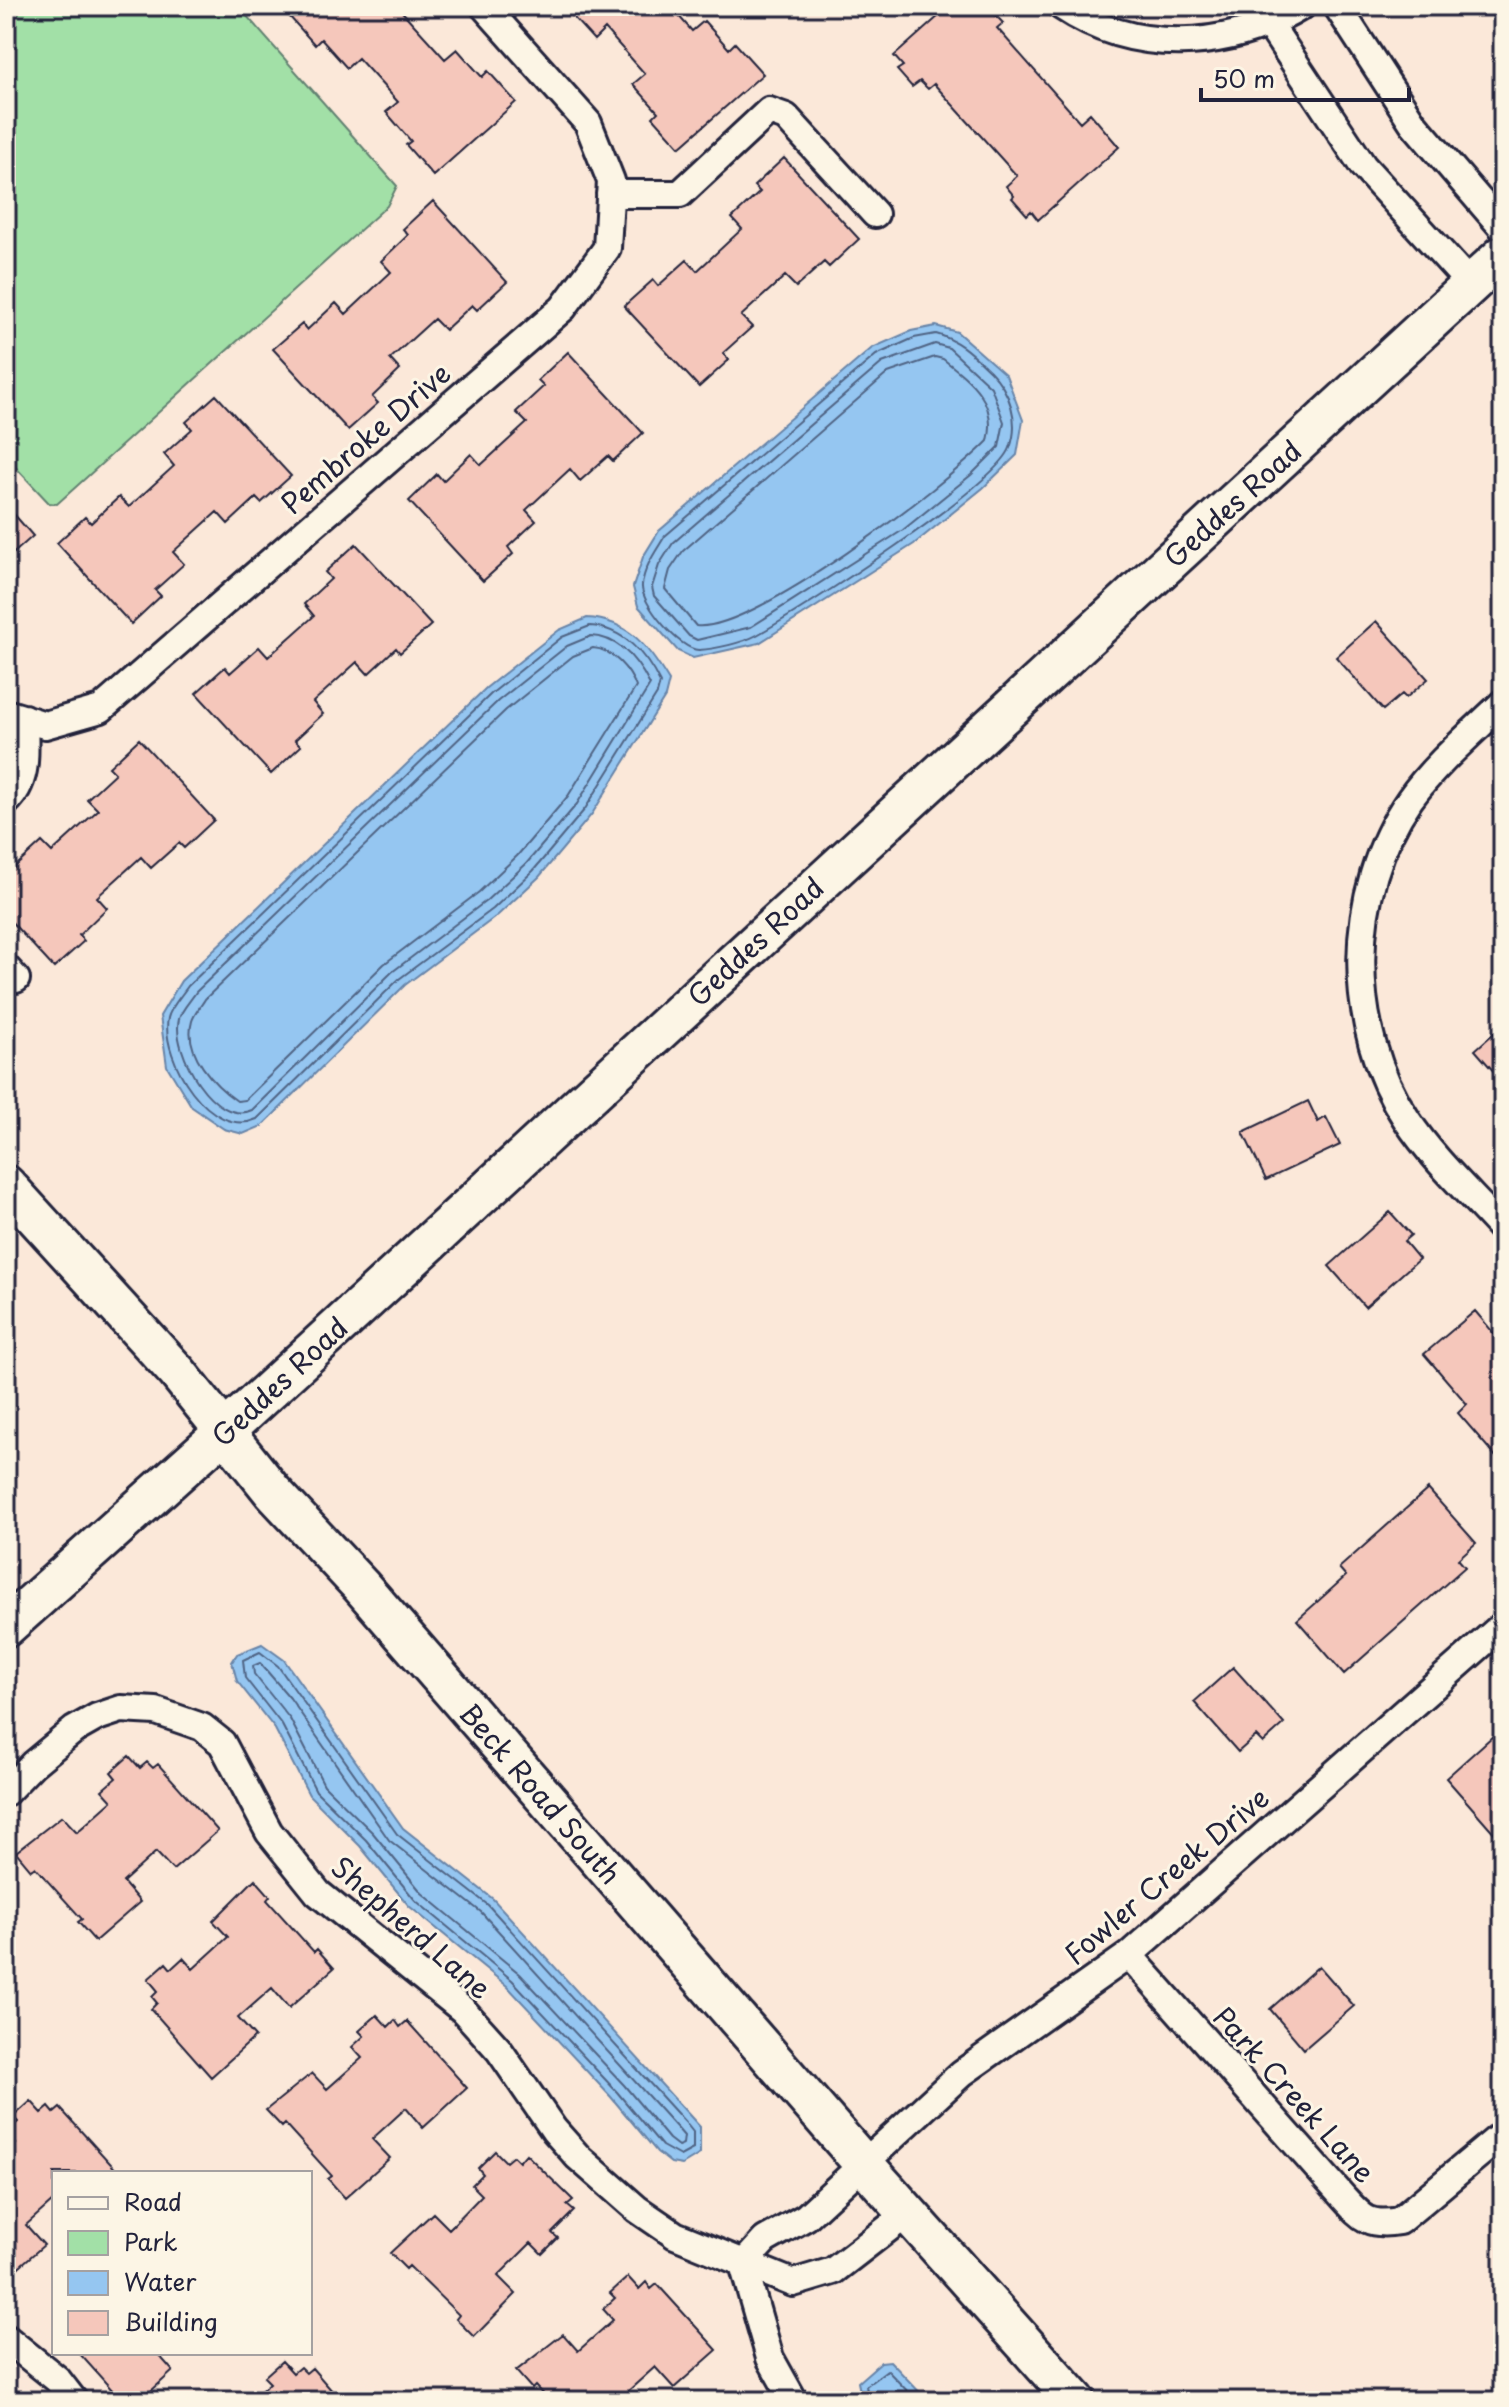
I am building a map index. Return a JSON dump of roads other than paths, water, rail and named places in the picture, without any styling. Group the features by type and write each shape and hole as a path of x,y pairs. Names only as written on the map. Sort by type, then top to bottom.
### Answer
{"main road":[{"name":"Geddes Road","path":"6,1627 225,1431 1503,255"},
{"name":"Beck Road South","path":"6,1185 177,1372 273,1492 372,1598 864,2164 1076,2401"}],"street":[{"path":"484,6 588,123 610,188 680,194 769,111 786,117 875,214"},
{"path":"1061,6 1096,25 1176,44 1269,24 1302,6"},
{"path":"1337,6 1413,123 1503,228"},
{"path":"1269,24 1363,166 1471,285"},
{"name":"Pembroke Drive","path":"15,715 45,725 101,709 563,308 607,248 610,188"},
{"path":"1502,1225 1428,1148 1394,1098 1372,1037 1360,967 1367,906 1377,867 1396,824 1426,778 1503,703"},
{"path":"6,802 16,793 25,769 15,715"},
{"name":"Fowler Creek Drive","path":"864,2164 962,2073 1129,1955 1503,1625"},
{"name":"Shepherd Lane","path":"6,1792 33,1764 74,1730 97,1717 121,1709 156,1711 202,1727 222,1743 269,1832 318,1893 463,2010 515,2071 554,2130 578,2157 637,2209 675,2235 793,2283 833,2271 908,2213"},
{"name":"Park Creek Lane","path":"1129,1955 1344,2198 1369,2220 1378,2224 1399,2221 1503,2134"},
{"path":"794,2401 770,2358 743,2264 765,2240 806,2217 864,2164"},
{"path":"6,2338 57,2379 74,2401"}],"water":[{"path":"936,326 957,332 1006,375 1023,420 1017,455 983,488 914,544 759,643 693,658 678,651 638,606 633,587 643,557 659,531 872,348 911,331"},
{"path":"587,618 615,624 626,630 645,647 669,681 665,697 592,814 539,877 498,915 405,985 262,1126 243,1134 224,1129 192,1107 167,1066 160,1016 181,981 486,688 559,630"},
{"path":"262,1644 284,1660 403,1828 493,1899 700,2127 700,2154 682,2165 671,2163 657,2152 611,2097 507,1986 409,1906 360,1846 309,1795 275,1729 237,1681 232,1662 237,1654"},
{"path":"890,2361 928,2401 862,2401 858,2382 881,2362"}]}
